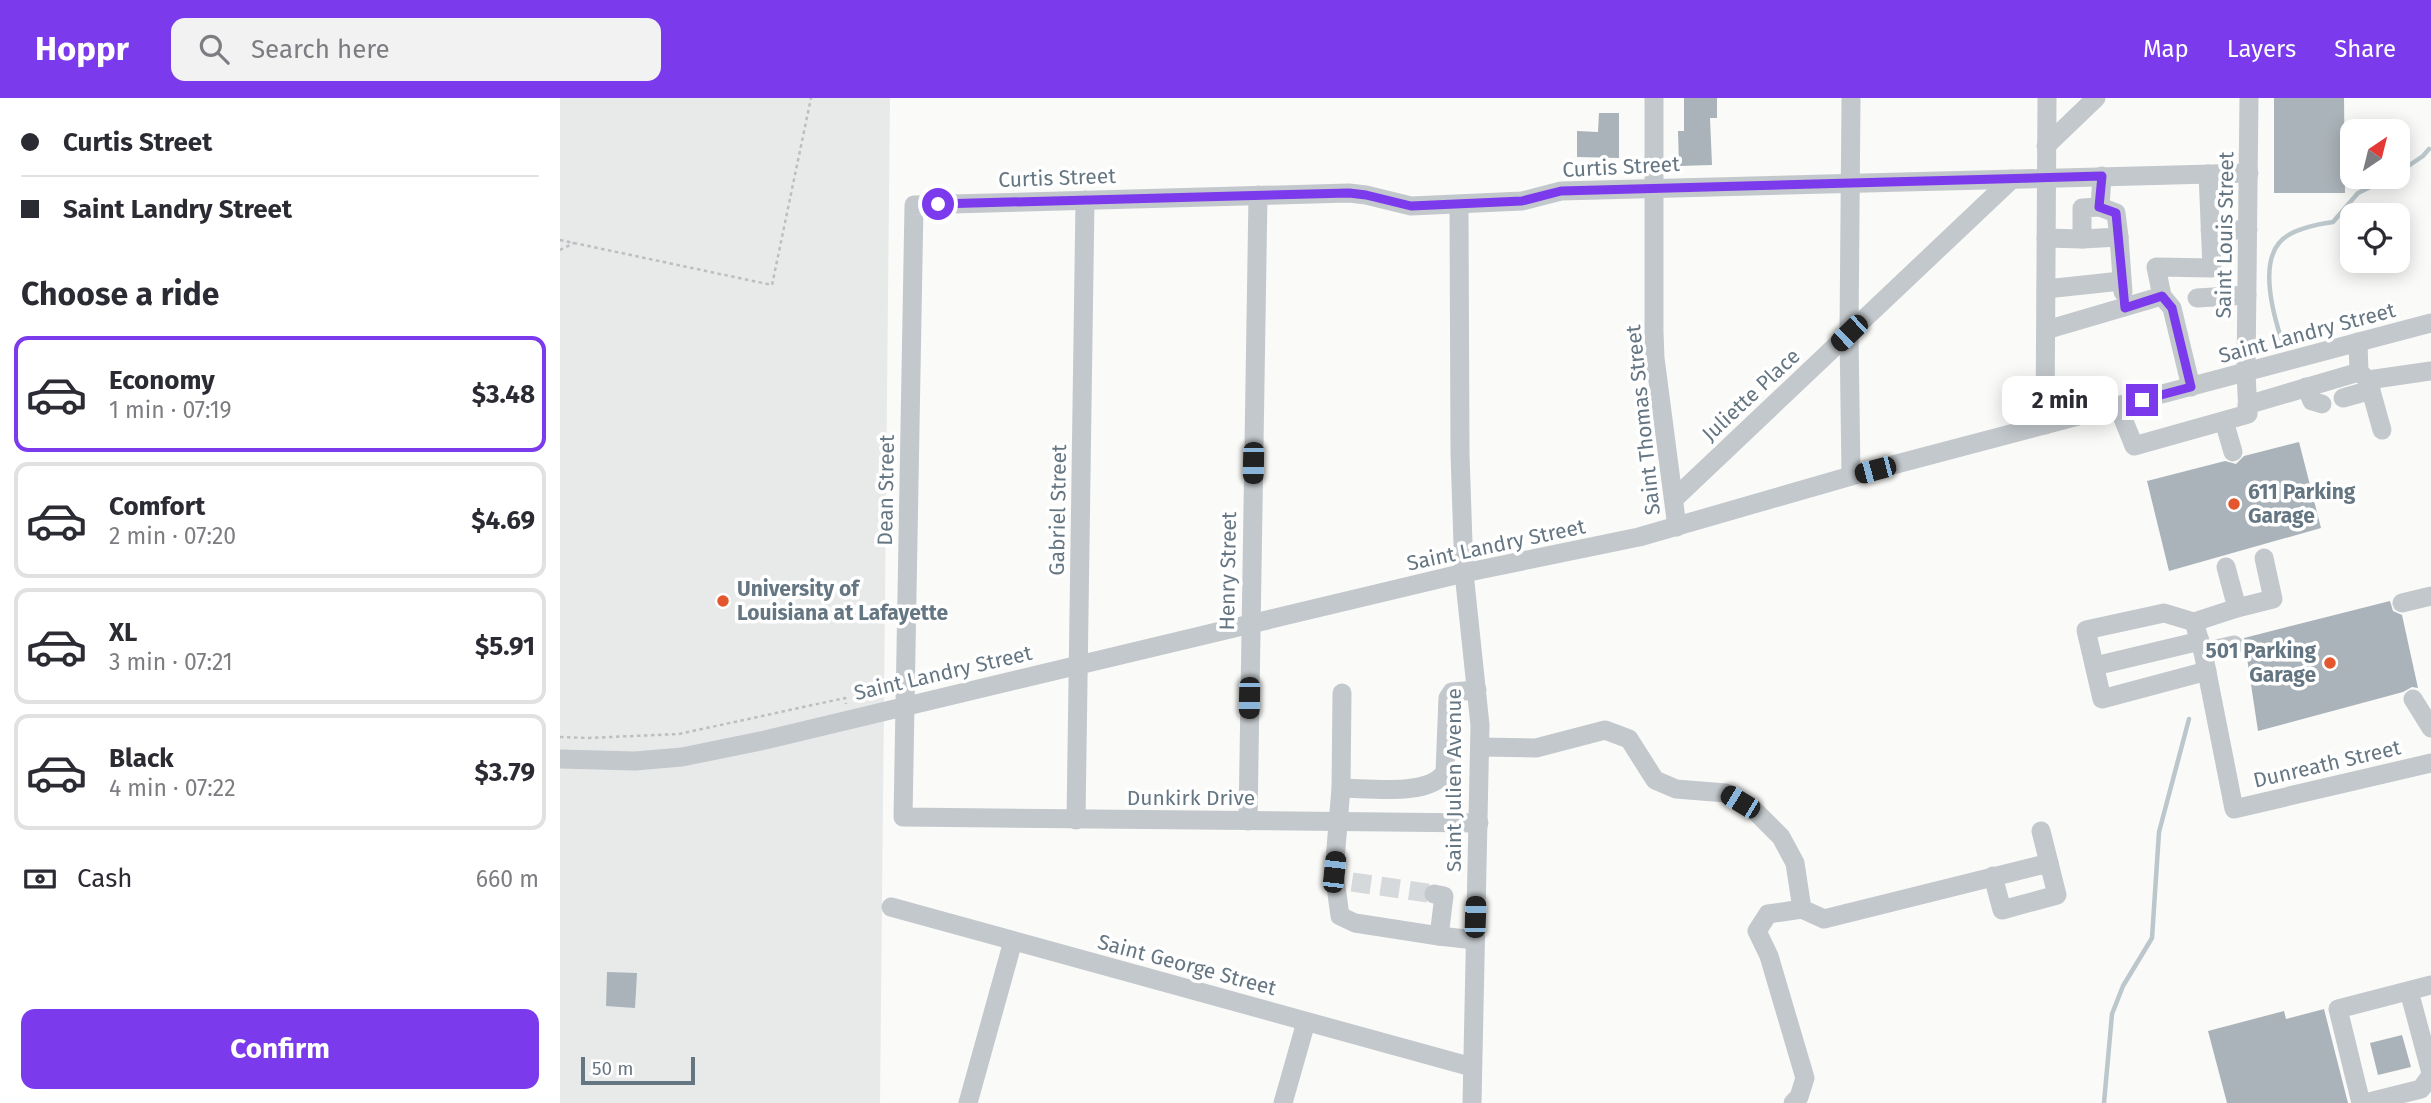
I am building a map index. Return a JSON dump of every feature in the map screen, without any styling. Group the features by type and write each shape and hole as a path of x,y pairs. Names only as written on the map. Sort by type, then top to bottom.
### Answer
{"street":[{"name":"Saint Thomas Street","path":"1654,98 1655,358 1677,527"},
{"path":"1851,98 1851,476"},
{"path":"2045,425 2047,98"},
{"path":"2046,146 2096,98"},
{"name":"Saint Louis Street","path":"2247,405 2249,98"},
{"name":"Curtis Street","path":"914,205 1349,193 1411,206 1459,205 1522,201 1561,191 2249,173"},
{"path":"2191,387 2172,308 2162,296 2155,267 2212,268 2208,174"},
{"path":"2099,207 2102,176"},
{"name":"Juliette Place","path":"1674,499 2011,179"},
{"name":"Henry Street","path":"1248,821 1258,195"},
{"name":"Gabriel Street","path":"1076,820 1085,200"},
{"name":"Dean Street","path":"903,817 914,205"},
{"name":"Saint Julien Avenue","path":"1459,205 1460,454 1464,573 1477,690 1480,747 1472,1103"},
{"path":"2082,239 2082,208 2099,207 2116,213 2125,308"},
{"path":"2210,230 2248,230"},
{"path":"2046,238 2119,237"},
{"path":"2046,289 2121,282"},
{"path":"2197,298 2247,295"},
{"path":"2046,330 2162,296"},
{"name":"Saint Landry Street","path":"560,759 635,761 682,757 765,740 1464,573 1589,548 1677,527 1851,476 2431,323"},
{"path":"2358,342 2366,380 2382,430"},
{"path":"2118,406 2134,446 2248,414 2247,405 2306,387 2431,371"},
{"path":"2343,398 2366,380"},
{"path":"2306,387 2312,401 2322,404"},
{"path":"2224,421 2233,452"},
{"path":"2201,647 2164,613 2086,629 2102,699 2201,647 2238,608 2273,599 2264,558"},
{"path":"2226,566 2238,608"},
{"path":"2402,603 2431,596"},
{"path":"2095,666 2201,647 2234,645"},
{"name":"Dunreath Street","path":"2201,647 2234,809 2431,763"},
{"path":"1341,788 1420,788 1440,780 1445,772 1448,698 1452,692 1477,690"},
{"path":"1342,693 1339,822 1344,881 1340,916 1355,923 1475,940"},
{"path":"2413,699 2431,728"},
{"path":"1480,747 1536,748 1605,730 1629,739 1655,780 1676,789 1726,793 1754,810 1781,837 1795,863 1802,909"},
{"name":"Dunkirk Drive","path":"903,817 1479,823"},
{"path":"1993,876 2002,910 2057,895 2041,831"},
{"path":"1793,1103 1799,1097 1805,1078 1769,956 1756,931 1768,914 1802,909 1824,919 2049,863"},
{"path":"1434,894 1444,896 1439,936"},
{"name":"Saint George Street","path":"891,907 1472,1067"},
{"path":"968,1103 1013,941"},
{"path":"2409,990 2431,1074 2421,1089 2363,1103 2338,1009 2409,990 2431,985"},
{"path":"1283,1103 1306,1022"}],"path":[{"path":"560,240 772,285 811,98"},
{"path":"560,250 574,243"},
{"path":"560,737 679,734 845,698 849,719"}],"shaded area":[{"name":"University of Louisiana at Lafayette","path":"560,98 890,98 880,1103 560,1103"}],"building":[{"path":"1684,98 1717,98 1717,118 1710,118 1712,165 1679,166 1678,131 1684,131"},
{"path":"2274,98 2344,98 2344,119 2340,119 2340,189 2345,189 2345,193 2274,193"},
{"path":"1599,113 1619,113 1619,158 1577,157 1577,131 1598,132"},
{"name":"611 Parking Garage","path":"2299,442 2321,528 2169,571 2147,481 2225,461 2236,464 2244,456"},
{"name":"501 Parking Garage","path":"2390,601 2393,611 2402,615 2418,688 2412,687 2403,692 2258,731 2244,638"},
{"path":"607,972 637,973 635,1008 606,1006"},
{"path":"2324,1009 2348,1103 2227,1103 2208,1031 2284,1011 2286,1019"},
{"path":"2402,1035 2411,1067 2378,1075 2370,1043"}],"waterway":[{"path":"2410,165 2429,149"},
{"path":"2281,338 2270,290 2270,264 2273,253 2284,238 2296,231 2333,222 2358,193 2366,189"},
{"path":"2104,1103 2112,1014 2123,986 2152,938 2159,832 2189,719"}],"tunnel":[{"path":"1352,882 1434,894"}],"place":[{"name":"611 Parking Garage","path":"2234,504"},
{"name":"University of Louisiana at Lafayette","path":"723,601"},
{"name":"501 Parking Garage","path":"2330,663"}],"route":[{"path":"938,204 1349,193 1411,206 1522,201 1561,191 2102,176 2099,207 2116,213 2125,308 2162,296 2172,308 2191,387 2142,400"}]}
